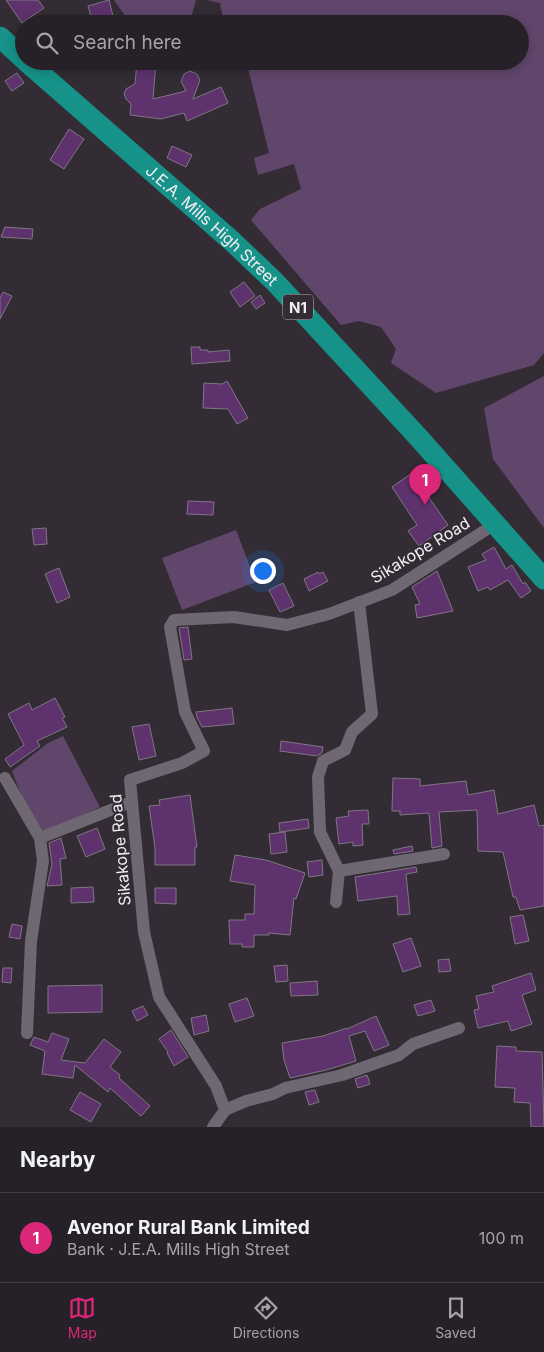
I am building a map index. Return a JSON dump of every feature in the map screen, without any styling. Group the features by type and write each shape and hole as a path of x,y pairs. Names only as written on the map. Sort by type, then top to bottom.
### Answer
{"highway":[{"name":"J.E.A. Mills High Street","path":"0,37 15,51"},
{"name":"J.E.A. Mills High Street","path":"36,70 233,242 275,282 419,438 544,579"}],"street":[{"name":"Sikakope Road","path":"225,1110 216,1086 159,997 144,932 130,780 182,763 204,751 185,712 170,627 174,620 234,617 287,625 329,614 392,590 495,524"},
{"path":"336,902 339,871 320,832 318,777 324,761 345,750 352,732 372,714 359,602"},
{"path":"5,778 40,838 43,861 31,941 27,1033"},
{"path":"40,838 131,802"},
{"path":"339,871 444,854"},
{"path":"213,1127 225,1110 246,1101 273,1094 284,1088 342,1075 398,1055 413,1044 459,1028"}],"shaded area":[{"path":"114,0 196,0 192,15 124,15"},
{"path":"207,0 544,0 544,353 534,365 436,393 391,363 396,349 381,327 359,321 341,325 251,220 260,209 301,189 294,164 258,175 254,158 269,153 248,70 529,70 529,15 222,15 220,3"},
{"path":"544,376 544,528 493,459 484,408"},
{"path":"236,530 256,582 182,610 162,558"},
{"path":"63,736 100,807 45,833 25,805 12,771 48,743"}],"building":[{"path":"6,0 38,0 44,8 34,15 16,15"},
{"path":"109,0 113,15 90,15 88,6"},
{"path":"136,70 155,70 153,99 186,91 181,81 184,74 190,71 197,74 200,80 193,99 221,87 228,103 187,121 184,113 161,119 130,115 131,104 124,94 126,89 135,84"},
{"path":"17,73 24,83 12,91 5,81"},
{"path":"69,129 84,139 64,169 50,160"},
{"path":"172,146 192,155 186,167 167,158"},
{"path":"5,227 33,229 32,239 1,237"},
{"path":"244,282 255,296 240,307 230,292"},
{"path":"3,292 12,296 0,319 0,298"},
{"path":"260,295 265,303 256,309 251,302"},
{"path":"191,347 200,347 200,350 208,350 208,352 229,350 230,361 192,364"},
{"path":"227,381 248,418 237,424 228,409 203,408 204,383 222,384"},
{"path":"412,473 448,525 419,546 408,531 417,525 392,487"},
{"path":"188,501 214,502 213,515 187,514"},
{"path":"46,528 47,544 34,545 32,529"},
{"path":"494,547 506,569 512,565 523,584 525,582 531,591 521,598 508,580 490,590 488,587 478,591 468,567 486,560 482,554"},
{"path":"59,568 70,597 57,603 45,574"},
{"path":"437,571 453,611 417,618 415,605 420,604 412,587"},
{"path":"318,572 319,574 323,572 328,581 309,591 304,579"},
{"path":"283,583 294,606 280,612 269,590"},
{"path":"188,627 192,659 184,660 179,628"},
{"path":"55,698 65,717 62,718 67,727 37,741 40,746 10,767 5,759 24,745 8,714 29,703 32,710"},
{"path":"232,708 234,724 202,727 196,712"},
{"path":"149,724 156,756 139,760 132,727"},
{"path":"281,741 323,747 322,753 317,756 280,751"},
{"path":"393,778 420,779 420,786 466,781 468,795 494,790 498,814 534,805 539,826 544,825 544,906 520,910 516,897 513,897 503,852 478,851 477,810 439,812 442,846 432,848 429,813 400,815 400,811 392,811"},
{"path":"190,795 197,847 195,847 195,865 155,865 155,848 149,806 160,805 159,800"},
{"path":"368,810 369,824 362,824 363,845 353,846 353,842 339,844 336,818 349,816 348,811"},
{"path":"308,819 309,828 280,832 279,823"},
{"path":"97,828 105,849 86,857 77,836"},
{"path":"285,832 287,852 271,854 269,834"},
{"path":"61,838 66,858 60,859 62,885 47,886 52,864 49,843"},
{"path":"412,846 413,851 394,854 393,850"},
{"path":"235,855 266,860 305,873 296,899 294,898 290,935 269,933 269,935 254,935 254,947 230,944 229,920 245,920 245,914 254,914 255,885 230,881"},
{"path":"322,860 323,875 309,877 307,862"},
{"path":"416,867 417,872 406,874 410,914 398,915 397,896 358,901 355,877"},
{"path":"93,887 94,902 71,903 71,888"},
{"path":"155,888 176,888 176,904 155,903"},
{"path":"523,915 529,941 515,944 510,917"},
{"path":"12,924 22,926 20,939 9,937"},
{"path":"411,938 421,966 403,972 393,944"},
{"path":"449,959 451,971 439,972 438,960"},
{"path":"287,965 288,981 276,982 274,966"},
{"path":"3,968 12,968 11,983 2,982"},
{"path":"531,973 536,990 522,995 532,1024 511,1031 508,1021 478,1028 474,1010 479,1009 476,996 494,992 492,986"},
{"path":"317,981 318,995 291,996 290,983"},
{"path":"102,985 102,1012 48,1013 48,986"},
{"path":"247,998 254,1016 235,1022 229,1004"},
{"path":"431,1000 435,1011 418,1016 414,1005"},
{"path":"143,1006 148,1015 137,1021 132,1011"},
{"path":"206,1015 209,1031 194,1035 191,1018"},
{"path":"376,1016 389,1045 374,1051 365,1031 349,1036 356,1061 290,1078 284,1060 282,1043 323,1036 347,1029"},
{"path":"171,1030 188,1057 174,1066 168,1052 159,1039"},
{"path":"52,1033 69,1039 61,1060 85,1063 104,1039 121,1052 110,1067 120,1075 119,1078 150,1106 141,1116 110,1088 108,1092 75,1065 73,1078 42,1074 45,1051 30,1045 34,1037 48,1042"},
{"path":"497,1046 516,1047 516,1051 542,1052 544,1127 531,1127 530,1103 514,1102 515,1088 495,1087"},
{"path":"367,1075 370,1084 358,1088 355,1079"},
{"path":"315,1090 319,1102 309,1105 305,1092"},
{"path":"80,1092 101,1104 91,1122 70,1110"}],"place":[{"name":"Avenor Rural Bank Limited","path":"425,505"}]}
